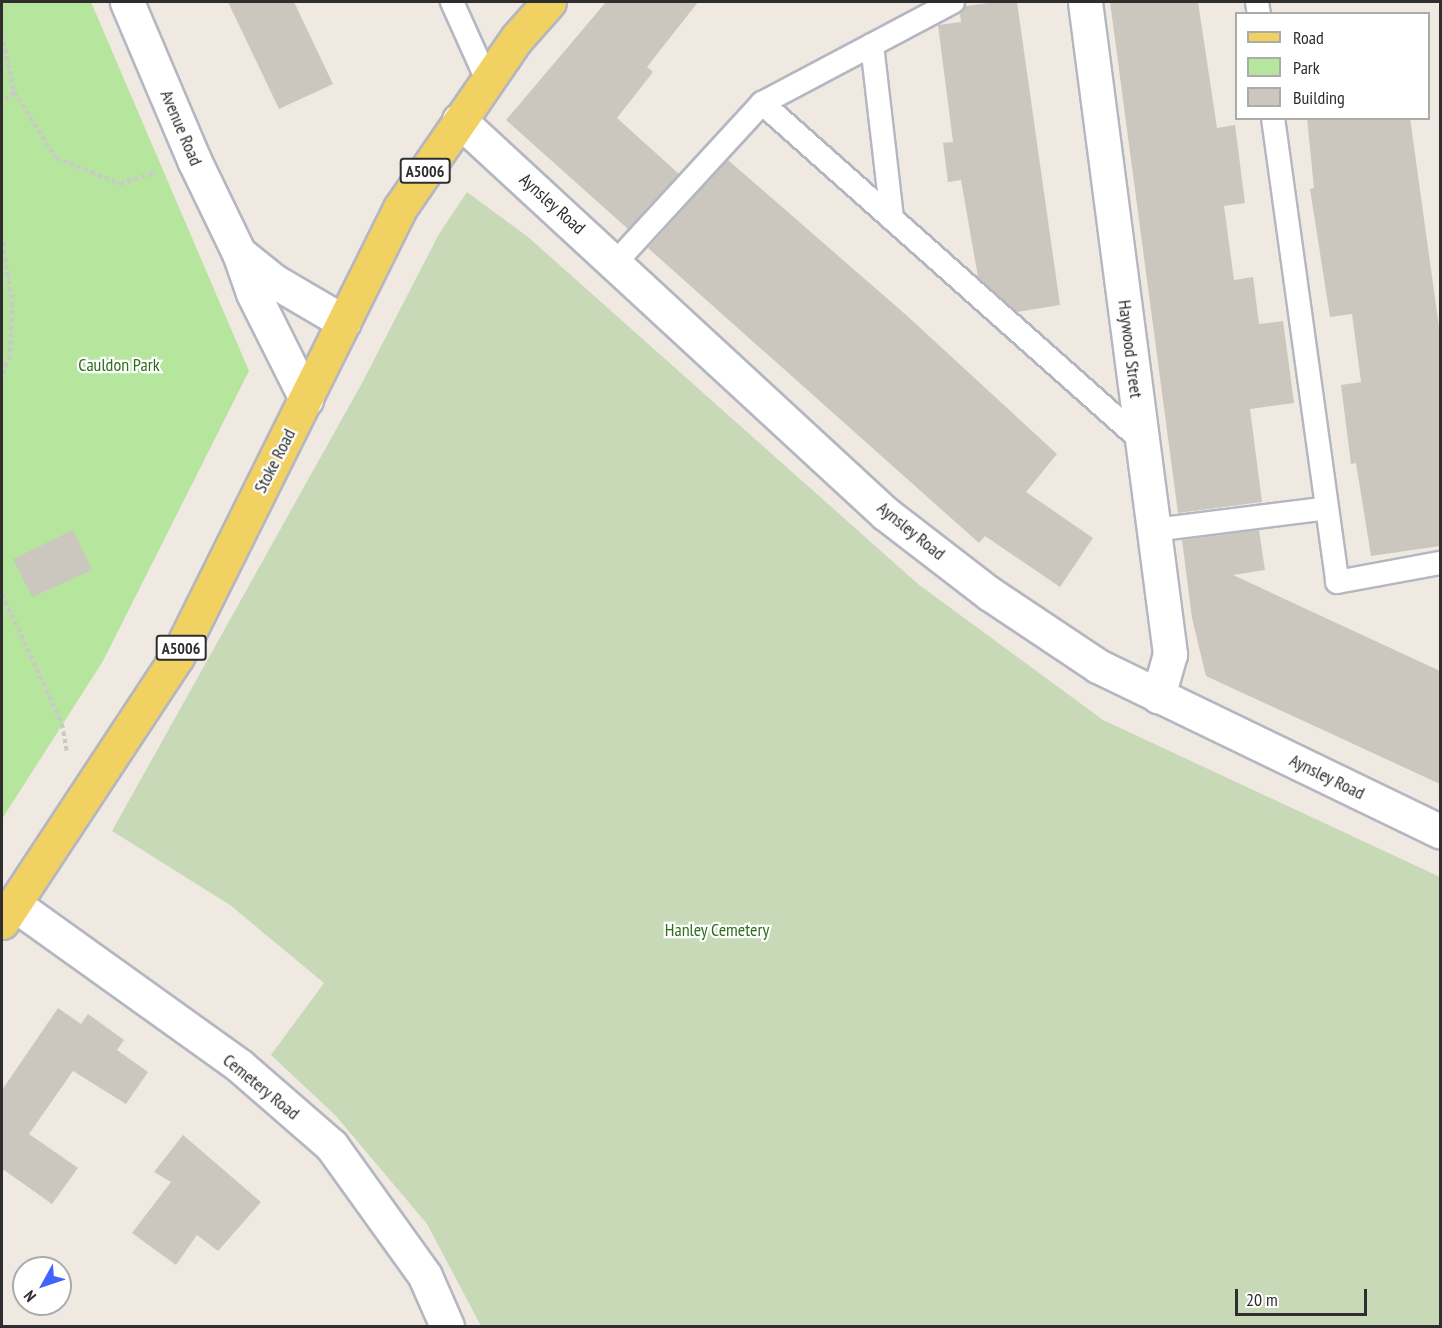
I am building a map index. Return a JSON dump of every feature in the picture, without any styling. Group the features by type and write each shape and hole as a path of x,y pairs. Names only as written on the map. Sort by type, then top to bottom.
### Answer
{"main road":[{"name":"Stoke Road","path":"8,913 177,657 400,208 487,80 549,2"}],"street":[{"name":"Avenue Road","path":"127,2 194,160 239,253 253,293 306,399"},
{"name":"Haywood Street","path":"1085,2 1170,654 1158,696"},
{"name":"Aynsley Road","path":"459,120 616,262 886,513 990,594 1098,666 1440,831"},
{"name":"Avenue Road","path":"239,253 274,280 344,322"},
{"name":"Cemetery Road","path":"8,913 240,1066 331,1145 425,1276 447,1326"}],"lane":[{"path":"452,2 487,80"},
{"path":"616,262 762,103 953,2"},
{"path":"872,45 892,219"},
{"path":"762,103 1142,441"},
{"path":"1273,120 1336,582 1440,563"},
{"path":"1154,530 1327,508"}],"path":[{"path":"2,34 14,92 56,159 120,184 194,160"},
{"path":"2,103 14,92"},
{"path":"2,235 12,303 10,356 2,375"},
{"path":"2,594 62,724 78,808"}],"green space":[{"name":"Cauldon Park","path":"2,2 91,2 249,371 103,661 2,819"},
{"name":"Hanley Cemetery","path":"467,192 528,237 918,584 1103,720 1440,877 1440,1326 481,1326 427,1224 336,1116 271,1055 324,983 230,905 112,831 362,383 439,234"}],"building":[{"path":"228,2 294,2 333,84 279,109"},
{"path":"606,2 698,2 647,67 653,72 617,118 679,174 628,229 506,120"},
{"path":"1017,2 1060,305 1017,312 978,277 961,180 948,182 943,143 953,142 938,25 961,22 960,14 966,6"},
{"path":"1110,2 1198,2 1217,128 1235,125 1245,203 1224,206 1234,280 1253,277 1259,324 1283,321 1294,403 1250,409 1262,502 1178,513"},
{"path":"1307,120 1410,120 1440,334 1440,546 1371,556 1356,463 1351,464 1341,385 1361,382 1352,314 1330,317 1310,189 1314,188"},
{"path":"728,160 905,314 1057,454 1026,492 1093,538 1060,587 985,536 979,543 648,248"},
{"path":"73,530 92,570 32,597 13,559"},
{"path":"1259,530 1265,570 1233,575 1440,671 1440,784 1206,676 1192,618 1182,540"},
{"path":"58,1008 81,1024 88,1014 124,1040 117,1050 148,1072 126,1104 73,1071 29,1134 78,1168 52,1204 4,1170 2,1173 2,1090"},
{"path":"183,1135 261,1202 218,1251 197,1235 176,1265 132,1233 171,1182 154,1172"}]}
